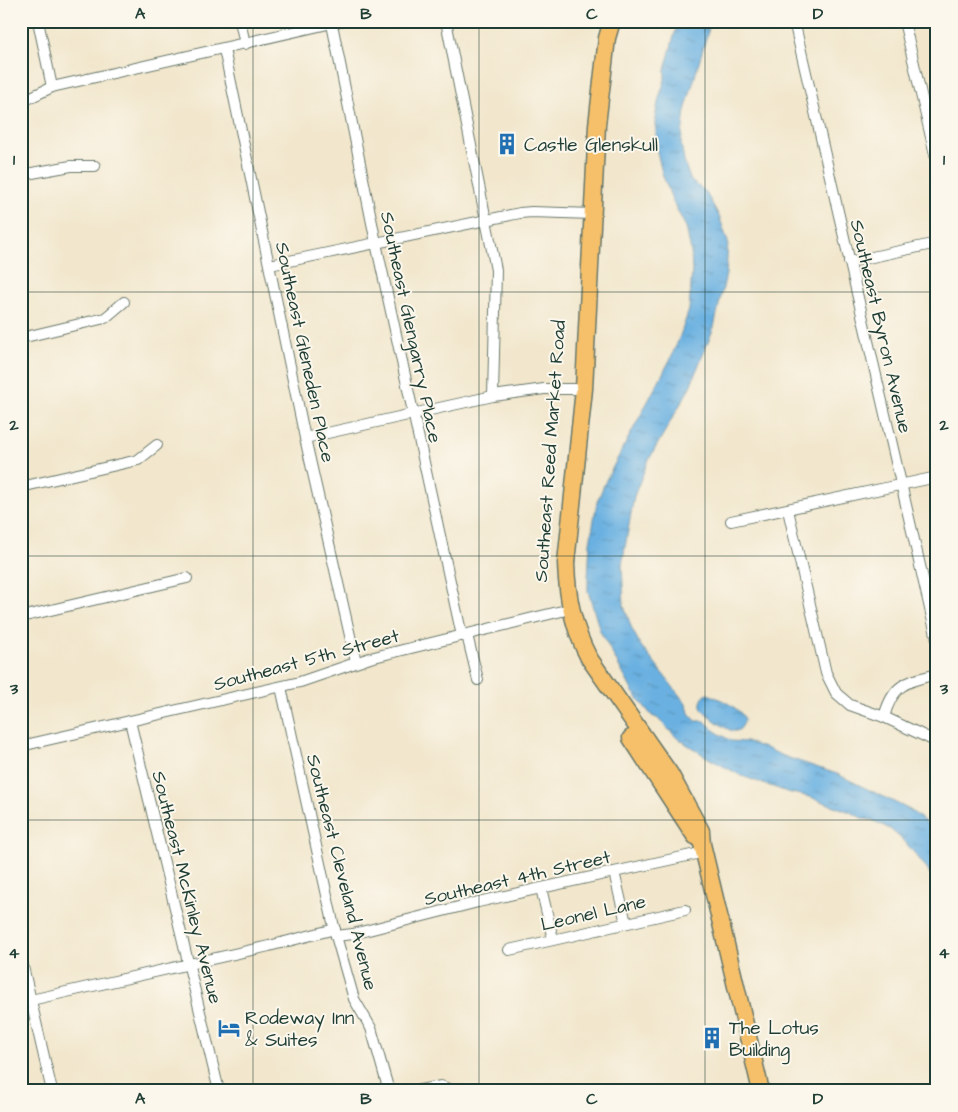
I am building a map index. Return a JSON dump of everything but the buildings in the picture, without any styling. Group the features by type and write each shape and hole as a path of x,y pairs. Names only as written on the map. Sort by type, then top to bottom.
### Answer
{"main road":[{"name":"Southeast Reed Market Road","path":"602,21 597,39 590,97 588,214 579,388 566,563 566,611 589,658 670,774 701,831 762,1091"},
{"name":"Southeast Reed Market Road","path":"588,214 607,38 612,21"}],"street":[{"path":"38,21 52,86"},
{"path":"240,21 245,44"},
{"path":"446,21 487,220 496,276 493,396"},
{"name":"Southeast Byron Avenue","path":"794,21 937,639"},
{"path":"904,21 937,162"},
{"path":"21,102 52,86 224,49 337,22"},
{"name":"Southeast Glengarry Place","path":"337,22 376,243 464,636 478,680"},
{"name":"Southeast Gleneden Place","path":"224,49 305,438 356,662"},
{"path":"21,175 71,166 95,166"},
{"path":"270,265 532,212 588,214"},
{"path":"849,262 937,243"},
{"path":"21,338 105,318 124,302"},
{"path":"305,438 493,396 544,389 579,388"},
{"path":"21,487 138,460 157,445"},
{"path":"731,521 937,477"},
{"path":"788,510 826,672 836,693 850,705 937,742"},
{"path":"21,617 187,578"},
{"name":"Southeast 5th Street","path":"21,746 281,687 356,662 566,611"},
{"path":"884,718 889,700 906,682 937,674"},
{"name":"Southeast Cleveland Avenue","path":"281,687 336,933 354,999 371,1028 389,1091"},
{"name":"Southeast McKinley Avenue","path":"130,721 219,1091"},
{"name":"Southeast 4th Street","path":"32,1000 336,933 353,934 478,902 614,872 704,848"},
{"path":"614,872 626,923"},
{"path":"541,888 553,939"},
{"name":"Leonel Lane","path":"509,950 685,910"},
{"path":"21,958 52,1091"},
{"path":"415,1091 441,1086 454,1091"}],"water":[{"path":"678,21 711,21 685,111 681,144 685,165 691,181 705,191 719,216 728,242 726,274 714,327 689,389 648,461 634,496 622,565 624,606 632,629 641,646 687,705 689,713 696,721 705,721 715,731 731,741 746,742 837,774 910,810 928,824 937,837 937,885 925,866 906,843 890,829 872,820 864,819 810,797 787,792 742,776 677,738 657,718 652,716 633,692 600,631 588,591 590,543 597,502 606,480 670,360 689,310 692,271 691,251 686,227 673,202 662,173 656,147 656,113"},
{"path":"708,694 729,704 742,715 745,719 740,729 732,731 728,729 702,709 702,700"}],"place":[{"name":"Castle Glenskull","path":"507,144"},
{"name":"Rodeway Inn & Suites","path":"229,1028"},
{"name":"The Lotus Building","path":"712,1038"}]}
